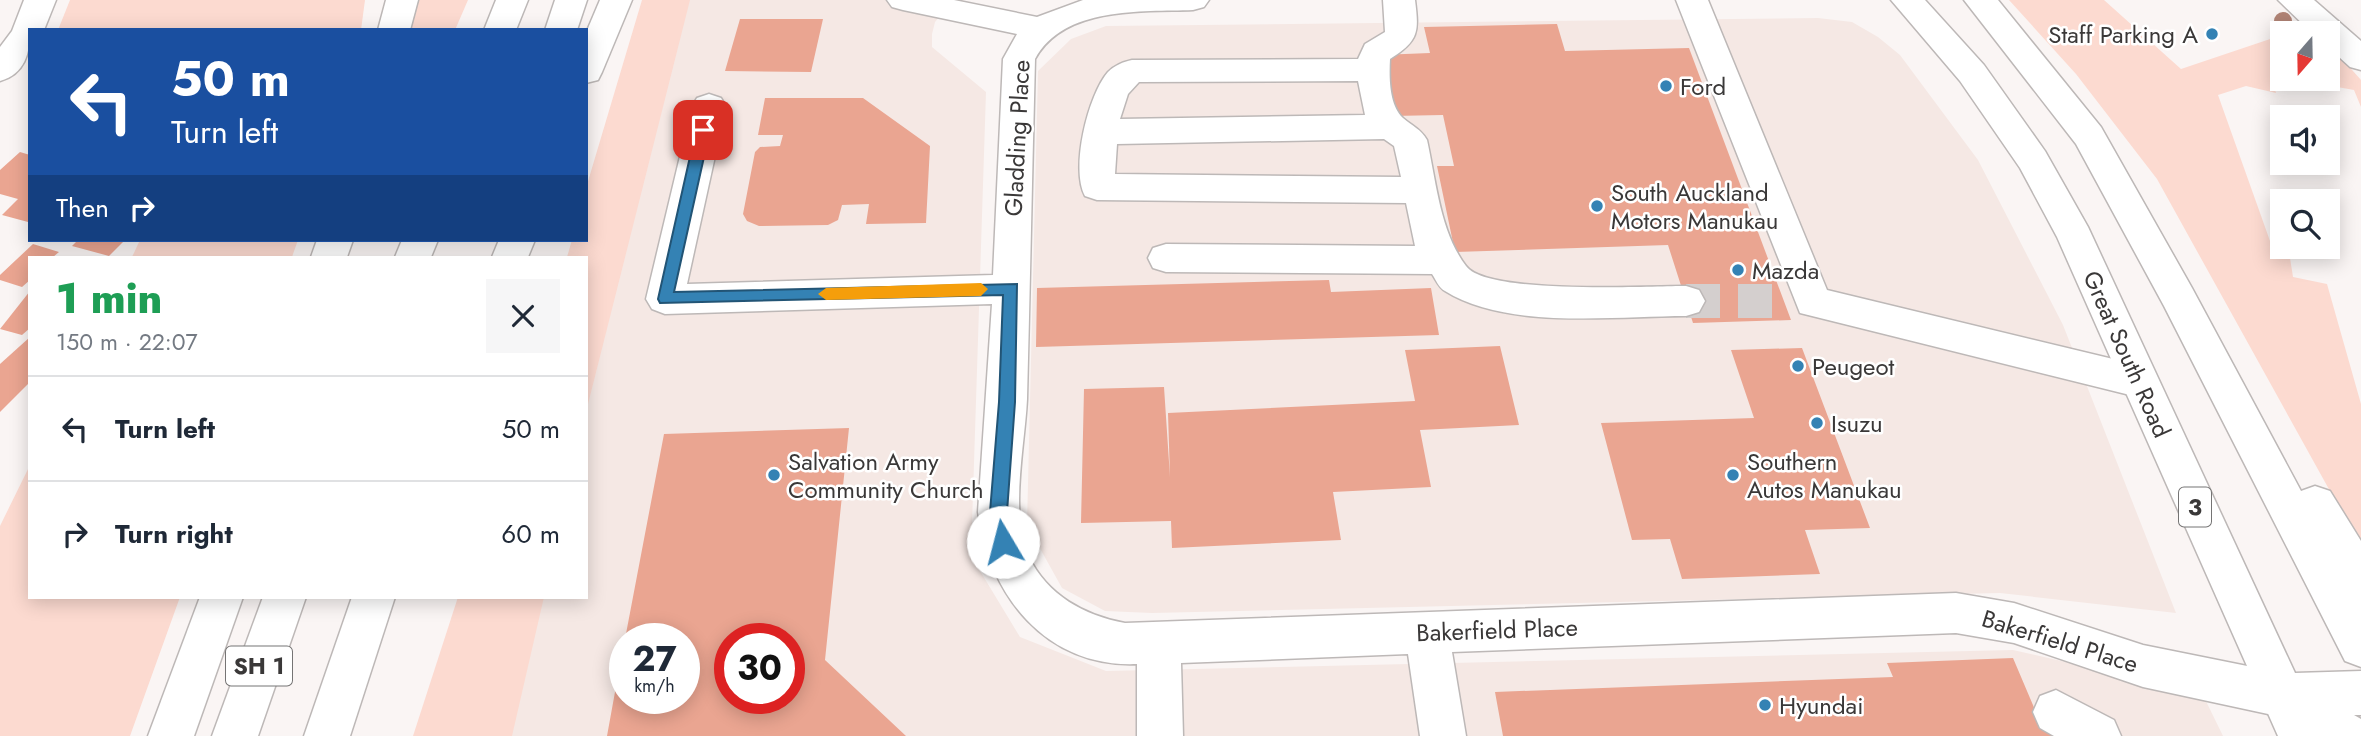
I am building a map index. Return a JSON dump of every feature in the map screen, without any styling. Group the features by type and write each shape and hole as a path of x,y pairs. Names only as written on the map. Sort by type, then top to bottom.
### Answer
{"main road":[{"path":"29,28 40,0"},
{"path":"394,28 401,0"},
{"path":"501,28 512,0"},
{"path":"562,28 571,0"},
{"path":"588,67 616,0"},
{"path":"904,0 1034,27"},
{"path":"1007,0 1034,27"},
{"name":"Gladding Place","path":"1011,289 1017,73 1022,47 1034,27 1059,14 1088,6 1193,0"},
{"path":"1399,0 1403,33 1399,40 1376,52 1373,69 1382,116 1390,127 1410,140 1433,245 1455,280 1488,294 1536,301 1686,301"},
{"path":"1692,0 1799,302 2138,382"},
{"name":"Great South Road","path":"1907,0 1972,73 2033,160 2075,237 2138,382 2301,736"},
{"path":"1980,0 2014,39 2089,136 2179,298 2361,646"},
{"path":"2294,0 2361,59"},
{"path":"0,70 28,31"},
{"path":"1373,69 1132,71 1123,76 1113,88 1100,132 1097,187 1421,190"},
{"path":"709,106 665,299 1011,289"},
{"path":"1100,132 1390,127"},
{"path":"1166,258 1442,260"},
{"name":"Bakerfield Place","path":"1011,289 999,512 1011,566 1026,590 1046,612 1091,638 1125,644 1956,613 2014,623 2143,666 2282,695"},
{"path":"2179,298 2291,461 2335,540 2361,579"},
{"path":"171,736 220,599"},
{"name":"SH 1","path":"234,736 283,599"},
{"path":"327,736 372,599"},
{"path":"1427,633 1443,736"},
{"path":"1159,643 1160,736"},
{"path":"2282,695 2361,693"},
{"path":"2282,695 2346,736"},
{"path":"2056,712 2098,736"}],"shaded area":[{"path":"70,0 365,0 361,28 59,28"},
{"path":"416,0 468,0 456,28 410,28"},
{"path":"642,0 690,0 588,404 588,256 567,256 571,242 588,242 588,181"},
{"path":"669,0 964,0 945,10 935,22 932,47 986,92 971,556 1020,637 1106,671 2013,650 2202,693 2223,736 447,736 488,599 588,599 588,267"},
{"path":"2009,0 2104,0 2181,69 2270,39 2270,91 2276,93 2246,86 2218,95 2270,241 2270,259 2290,259 2293,277 2327,284 2361,404 2361,547 2157,179 2076,74"},
{"path":"1818,18 1852,22 1878,37 1900,55 1978,160 2063,325 2176,613 2000,593 1152,613 1105,611 1062,588 1027,525 1038,71 1071,39 1106,26"},
{"path":"2340,56 2361,80 2361,107 2354,90 2340,88"},
{"path":"139,242 297,242 292,256 132,256"},
{"path":"28,469 28,599 179,599 130,736 0,736 0,526"},
{"path":"457,599 544,599 512,736 413,736"}],"building":[{"path":"740,19 823,19 811,72 725,71"},
{"name":"South Auckland Motors Manukau","path":"1557,24 1565,51 1689,48 1791,320 1693,323 1668,245 1455,252 1437,166 1454,166 1443,115 1392,116 1380,55 1430,53 1424,27"},
{"path":"765,98 863,98 930,146 926,223 866,224 869,204 842,205 838,220 828,225 759,226 747,221 743,214 755,152 760,147 780,146 783,135 758,135"},
{"path":"20,152 28,154 28,222 2,215 18,199 0,194 0,170"},
{"path":"76,242 123,242 109,256 72,246"},
{"path":"33,244 59,252 54,256 28,256 28,282 22,287 0,280 0,275"},
{"path":"1329,280 1331,292 1431,288 1439,335 1036,347 1037,288"},
{"path":"28,294 28,330 22,335 0,329"},
{"path":"28,339 28,384 0,412 0,364"},
{"path":"1500,346 1519,425 1420,430 1431,487 1333,492 1341,540 1172,548 1171,521 1081,523 1084,389 1164,387 1170,477 1168,413 1415,401 1405,350"},
{"name":"Southern Autos Manukau","path":"1802,348 1870,528 1805,530 1820,574 1682,579 1670,539 1632,540 1601,423 1754,418 1731,350"},
{"path":"849,428 825,660 906,736 607,736 611,714 700,714 700,623 628,623 664,434"},
{"name":"Hyundai","path":"2013,658 2038,717 2071,736 1503,736 1495,692 1893,677 1887,663"}],"tunnel":[{"path":"1686,301 1784,301"}],"slow traffic":[{"path":"826,294 981,289"}],"place":[{"name":"Staff Parking A","path":"2212,34"},
{"name":"Ford","path":"1666,86"},
{"name":"South Auckland Motors Manukau","path":"1597,206"},
{"name":"Mazda","path":"1738,270"},
{"name":"Peugeot","path":"1798,366"},
{"name":"Isuzu","path":"1817,423"},
{"name":"Salvation Army Community Church","path":"774,475"},
{"name":"Southern Autos Manukau","path":"1733,475"},
{"name":"Hyundai","path":"1765,705"}],"route":[{"path":"703,130 665,299 1011,289 999,512 1003,542"}]}
